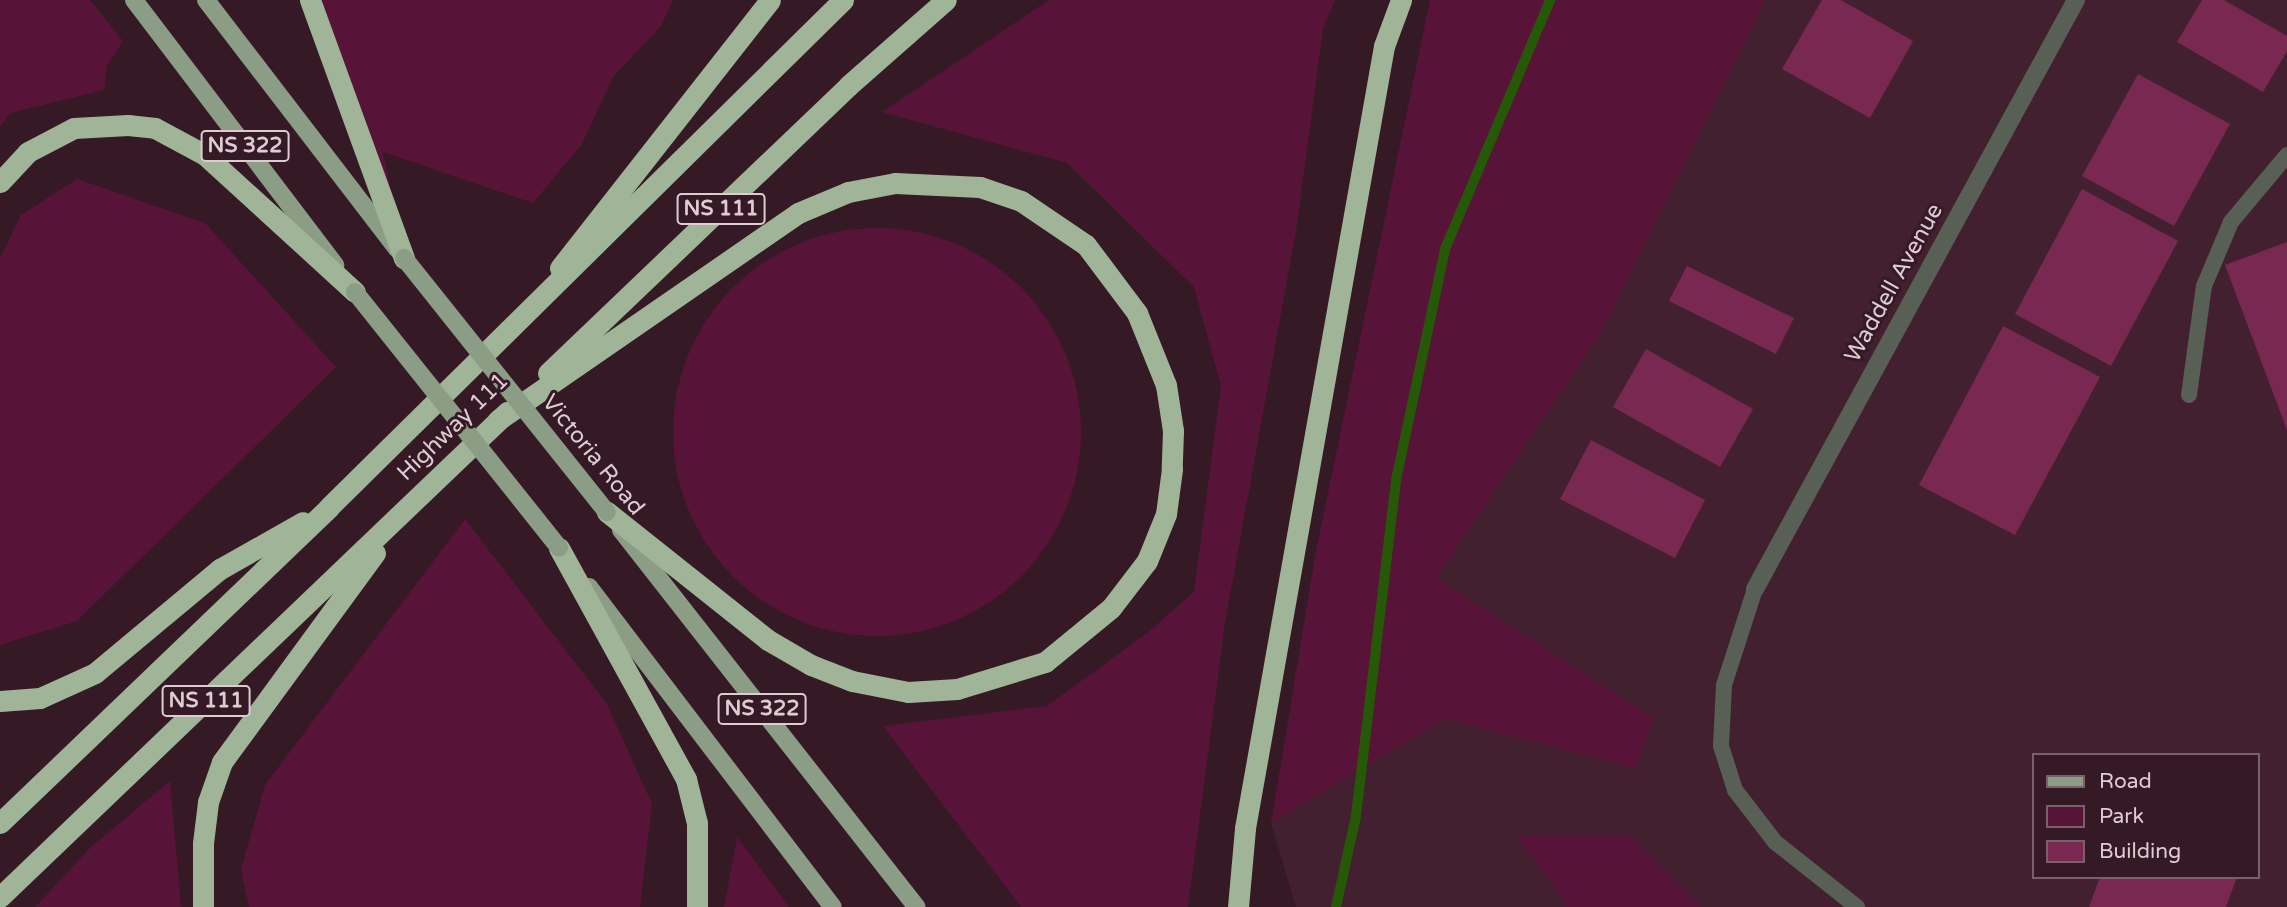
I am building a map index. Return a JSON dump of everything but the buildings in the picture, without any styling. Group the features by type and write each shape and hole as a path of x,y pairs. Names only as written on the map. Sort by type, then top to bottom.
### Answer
{"highway":[{"path":"310,0 404,258"},
{"path":"537,302 575,243 771,0"},
{"name":"Highway 111","path":"0,823 329,508 843,0"},
{"name":"Highway 111","path":"0,897 848,86 946,0"},
{"path":"1238,907 1245,828 1384,46 1401,0"},
{"path":"0,182 28,152 74,128 128,125 155,128 205,155 355,292"},
{"path":"498,420 798,213 848,192 895,183 980,187 1021,201 1086,245 1137,313 1166,385 1173,431 1172,469 1166,514 1147,561 1111,608 1045,662 957,689 908,692 852,681 811,665 768,640 607,512"},
{"path":"203,907 202,843 208,802 222,762 411,504"},
{"path":"0,701 40,698 95,673 220,569 329,508"},
{"path":"559,548 686,779 697,823 697,907"}],"main road":[{"name":"NS 322","path":"134,0 355,292 559,548 833,907"},
{"name":"Victoria Road","path":"206,0 404,258 917,907"}],"street":[{"name":"Waddell Avenue","path":"1755,589 2076,0"}],"lane":[{"path":"2189,395 2204,286 2231,222 2287,155"},
{"path":"1755,589 1724,685 1721,746 1735,790 1767,831 1857,907"},
{"path":"1835,889 1839,907"}],"shaded area":[{"path":"1765,0 2287,0 2287,907 1701,907 1630,836 1517,835 1568,907 1296,907 1271,823 1445,719 1636,767 1652,718 1436,578 1601,333"}],"green space":[{"path":"0,0 90,0 123,41 107,66 104,90 10,113 0,127"},
{"path":"312,0 673,0 661,26 613,77 582,144 533,203 383,152 404,258"},
{"path":"1049,0 1335,0 1323,29 1297,225 1225,623 1188,907 1021,907 883,726 1047,706 1147,633 1194,592 1221,386 1194,287 1067,163 882,112"},
{"path":"1430,0 1765,0 1601,333 1436,578 1653,718 1636,768 1445,719 1271,823 1316,551"},
{"path":"77,179 205,223 336,367 77,621 0,645 0,258 21,215"},
{"path":"877,228 917,232 955,244 990,263 1021,288 1046,319 1065,354 1077,392 1081,432 1077,472 1065,510 1046,545 1021,576 990,601 955,620 917,632 877,636 837,632 799,620 764,601 733,576 708,545 689,510 677,472 673,432 677,392 689,354 708,319 733,288 764,263 799,244 837,232"},
{"path":"465,519 607,704 652,804 640,907 249,907 241,869 265,785"},
{"path":"170,781 181,907 35,907 91,847"},
{"path":"1516,835 1630,836 1701,907 1568,907"},
{"path":"737,837 789,907 724,907"}],"waterway":[{"path":"1336,907 1356,816 1396,480 1445,249 1550,0"}]}
